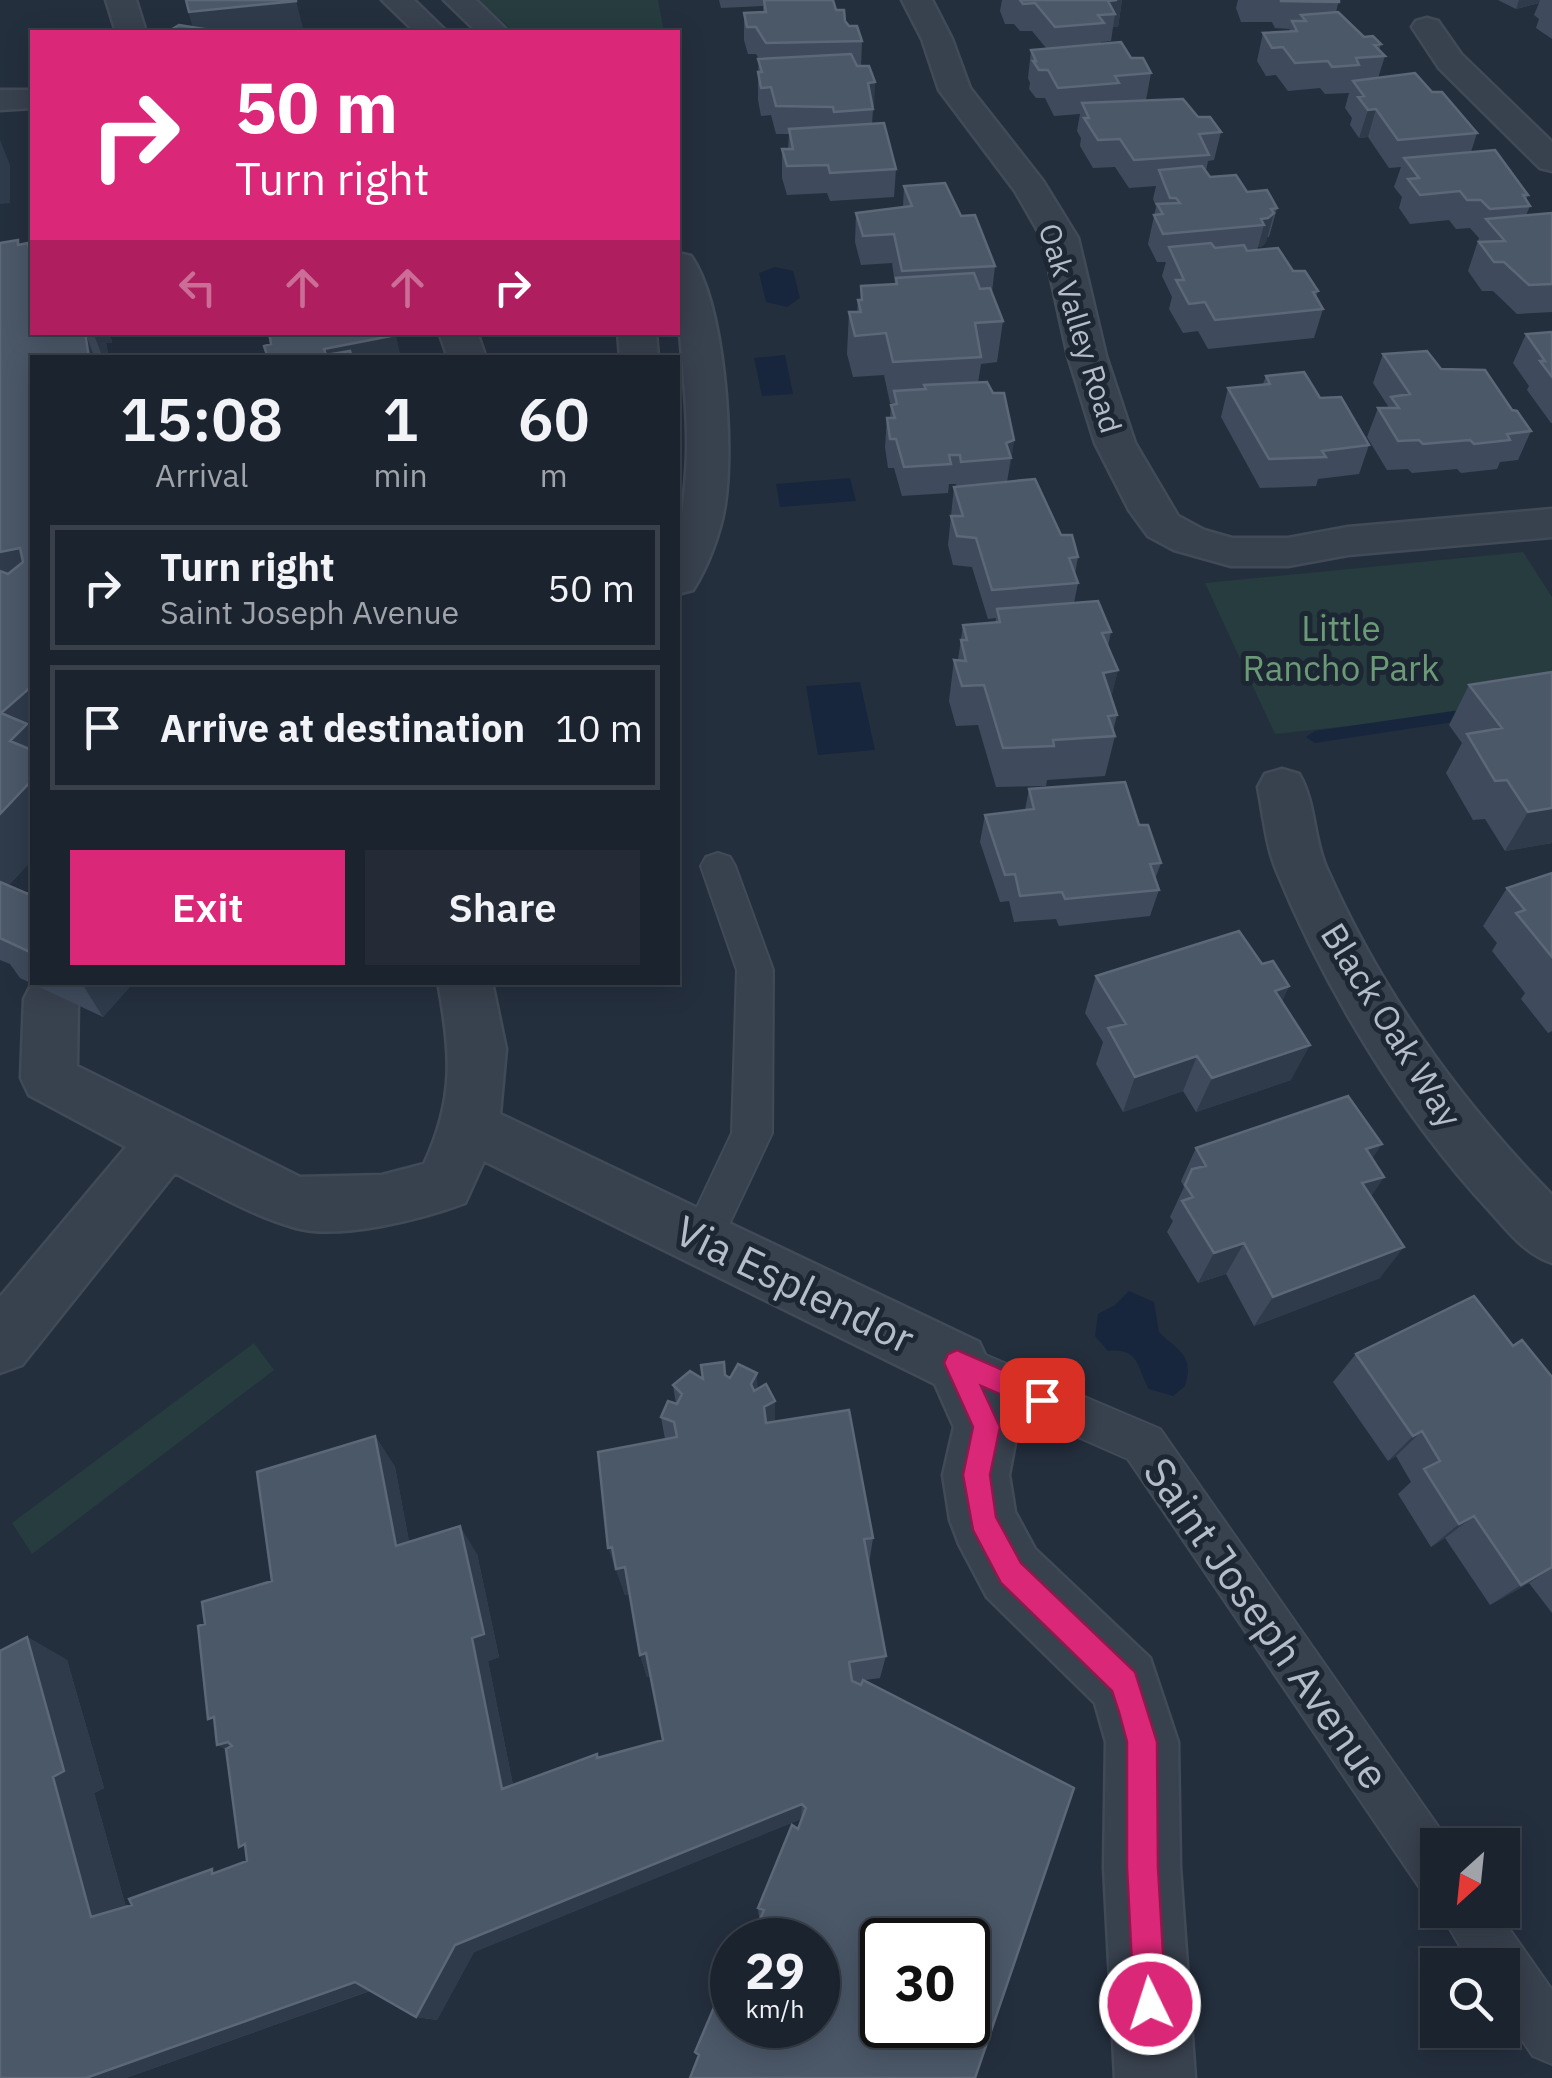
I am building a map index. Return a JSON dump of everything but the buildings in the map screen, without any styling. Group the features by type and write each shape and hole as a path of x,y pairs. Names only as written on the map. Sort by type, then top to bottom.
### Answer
{"street":[{"path":"122,0 132,30"},
{"path":"397,0 430,30"},
{"path":"459,0 492,30"},
{"name":"Oak Valley Road","path":"917,0 937,39 955,90 1038,197 1060,238 1087,356 1116,443 1150,510 1163,526 1189,540 1230,552 1288,552 1348,541 1552,523"},
{"path":"1427,27 1450,61 1552,161"},
{"path":"0,100 30,99"},
{"path":"680,268 690,291 705,390 680,568"},
{"name":"Black Oak Way","path":"1282,787 1299,864 1336,944 1428,1093 1493,1174 1552,1236"},
{"path":"51,999 49,1078 255,1186 300,1203 382,1201 444,1185 470,1127 478,1048 466,985"},
{"name":"Via Esplendor","path":"470,1127 957,1363 986,1427 976,1475 983,1520 1011,1573 1124,1682 1142,1742 1142,1867 1154,2078"},
{"path":"0,1344 166,1141"}],"lane":[{"path":"702,1239 752,1133 755,970 718,866"},
{"name":"Saint Joseph Avenue","path":"957,1363 1144,1444 1420,1844"},
{"path":"1477,1928 1552,2037"}],"green space":[{"path":"479,0 658,0 664,30 512,30"},
{"name":"Little Rancho Park","path":"1523,552 1552,597 1552,704 1275,734 1205,583"},
{"path":"254,1343 274,1370 32,1554 12,1523"}],"water":[{"path":"775,267 793,271 800,298 787,307 766,302 759,273"},
{"path":"785,355 793,394 762,396 754,358"},
{"path":"850,478 856,501 780,507 776,484"},
{"path":"860,682 875,750 818,755 806,686"},
{"path":"1129,1291 1154,1302 1159,1332 1186,1360 1185,1386 1173,1396 1149,1389 1132,1356 1108,1351 1095,1336 1098,1314"}],"waterway":[{"path":"1315,737 1481,713"}],"route":[{"path":"1042,1400 957,1363 986,1427 976,1475 983,1520 1011,1573 1124,1682 1134,1712 1142,1742 1142,1867 1150,2004"}]}
